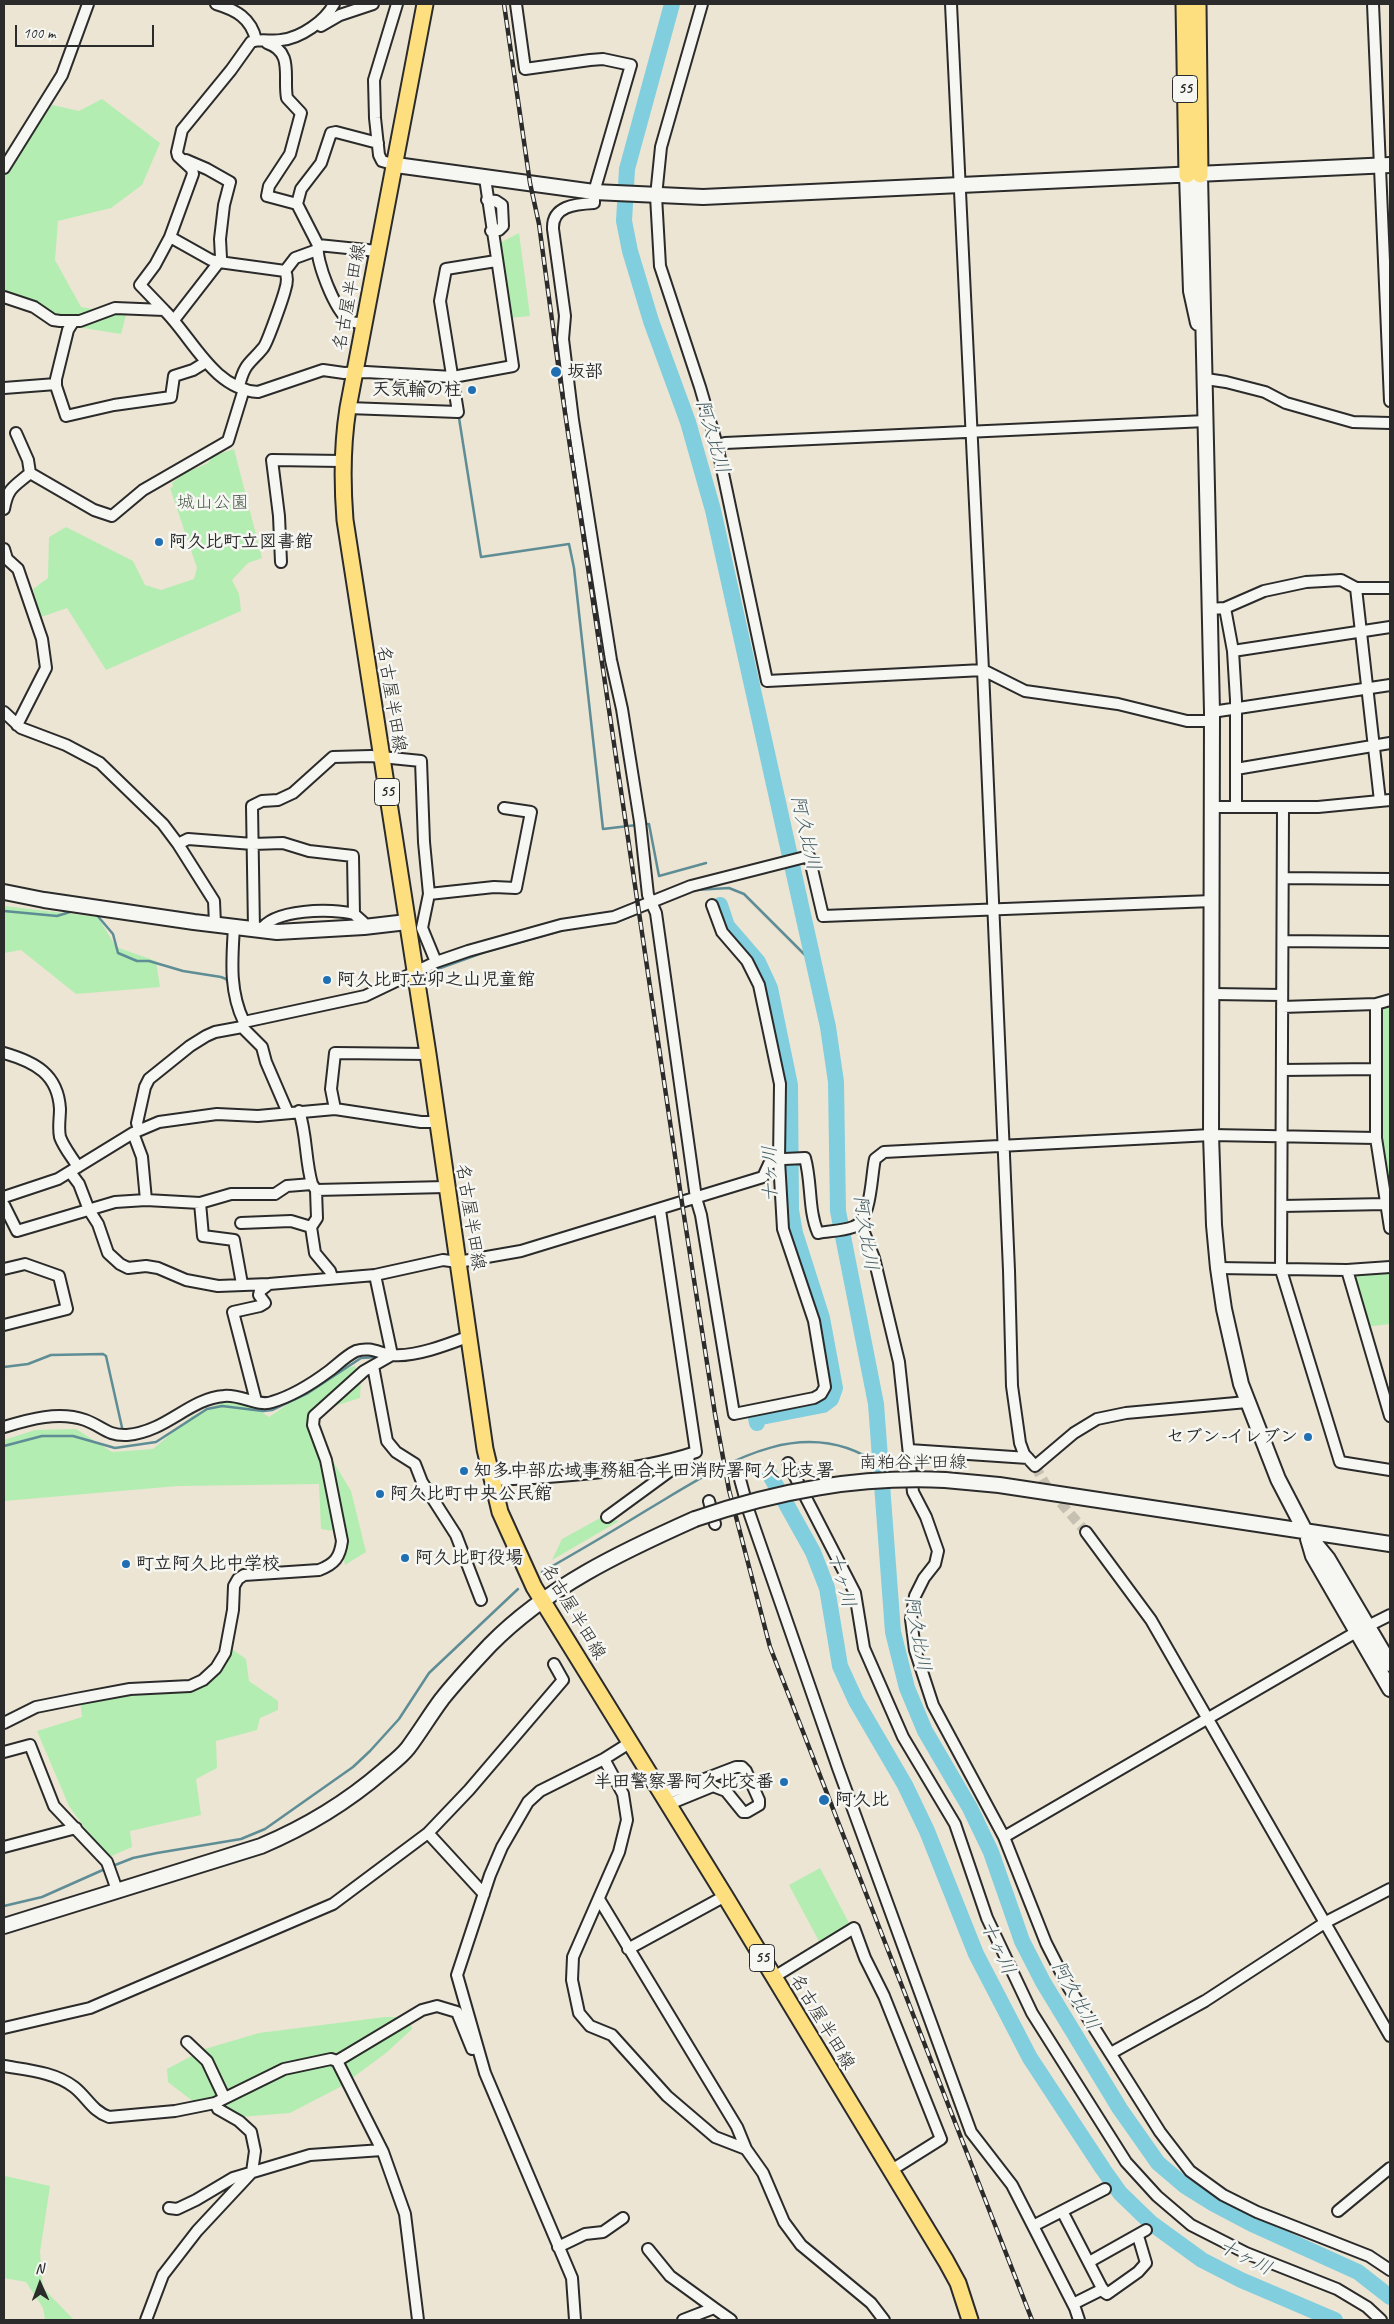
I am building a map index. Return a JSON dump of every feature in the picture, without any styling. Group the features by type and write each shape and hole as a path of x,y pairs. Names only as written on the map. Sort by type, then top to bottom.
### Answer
{"main road":[{"name":"名古屋半田線","path":"425,4 396,165 377,251 354,373 342,461 345,520 428,1054 485,1449 492,1480 500,1512 531,1580 725,1896 958,2283 970,2320"},
{"name":"55","path":"1184,4 1194,175"},
{"name":"55","path":"1194,175 1198,4"}],"street":[{"path":"4,168 62,75 88,4"},
{"path":"216,4 242,15"},
{"path":"239,4 242,15 250,25 257,40 277,46 281,50 286,72 287,98 300,113 290,154 269,186 267,196 298,204"},
{"path":"297,36 330,12 334,4"},
{"path":"174,320 221,258 220,239 224,205 230,182 178,156 177,152 182,130 231,70 248,45 257,40 280,41 297,36 316,29 340,14 373,4"},
{"path":"398,4 374,80 378,143 382,161 396,165 594,192 703,197 1385,165"},
{"path":"516,4 525,69 603,59 631,65 594,192 594,203 583,203 559,211 554,218 553,229 565,316 563,339 573,420 611,660 622,709 640,822 648,895 658,923 696,1198 701,1215 734,1414 814,1398 821,1394 825,1387 814,1321 784,1229 780,1084 759,985 747,961 722,932 712,904"},
{"path":"702,4 661,148 652,196 660,266 700,387 717,446 767,681 983,670 1025,691 1118,704 1187,721 1236,709 1390,685"},
{"path":"952,4 973,432 1004,1147 1012,1386 1020,1443 1024,1454 1035,1466 1074,1433 1097,1419 1126,1413 1246,1402"},
{"path":"1373,4 1385,165 1390,401"},
{"path":"364,323 349,321 337,307 322,270 318,247 298,204 301,189 321,163 331,133 336,132 378,143"},
{"path":"183,159 192,169 192,178 170,237 155,265 140,285 174,320 206,362 228,380 241,387 258,392 323,370 344,373 453,377 513,366 484,178"},
{"path":"1194,175 1206,375 1208,609 1213,807 1211,1135 1214,1226 1218,1268 1232,1345 1246,1402 1278,1479 1305,1531 1313,1556 1390,1664"},
{"path":"170,237 210,260 285,271"},
{"path":"285,271 295,258 318,247 377,251"},
{"path":"348,408 458,412 440,301 446,269 496,261"},
{"path":"30,473 94,510 112,516 143,490 228,442 241,387 242,373 250,359 265,347 286,289 287,276 285,271"},
{"path":"4,297 34,307 53,320 73,322 115,308 164,310"},
{"path":"73,322 68,330 57,368 56,384 66,416 114,405 171,397 174,376 194,370 206,362"},
{"path":"1206,375 1266,392 1286,403 1353,422 1390,422"},
{"path":"4,388 56,384"},
{"path":"717,446 725,443 833,437 1206,421"},
{"path":"16,433 28,460 30,473"},
{"path":"281,562 279,516 272,460 342,461"},
{"path":"4,510 6,494 10,488 30,473"},
{"path":"4,549 7,559 18,569 42,639 46,668 17,725"},
{"path":"1208,609 1225,608 1245,598 1288,584 1341,580 1356,588 1390,588"},
{"path":"1213,807 1318,807 1385,801 1375,745 1356,588"},
{"path":"1225,608 1233,651 1236,709 1236,806"},
{"path":"1233,651 1390,627"},
{"path":"4,712 21,728 66,745 100,763 163,824 214,901 215,924"},
{"path":"1236,769 1390,743"},
{"path":"257,930 252,806 262,801 278,800 293,793 333,757 381,756 420,761 429,894 422,928 436,962"},
{"path":"429,894 494,887 516,888 530,812 504,808"},
{"path":"1283,808 1282,1206 1280,1270 1340,1462 1390,1470"},
{"path":"178,844 188,839 253,844 283,844 309,851 353,856 354,914"},
{"path":"146,1200 142,1157 136,1132 146,1087 153,1075 206,1036 243,1024 365,996 436,962 562,925 614,917 691,886 808,856 823,916 1212,901"},
{"path":"1282,878 1390,879"},
{"path":"4,892 44,900 277,932 364,927 407,922"},
{"path":"257,930 265,923 286,915 326,910 354,914 363,922 364,927"},
{"path":"234,927 231,973 237,1008 243,1024 262,1046 266,1062 304,1130 309,1173 314,1187 317,1218 311,1227 315,1253 330,1271 332,1277"},
{"path":"1283,941 1390,942"},
{"path":"1212,994 1282,995"},
{"path":"1282,1007 1376,1004 1390,1000"},
{"path":"1376,1004 1376,1138 1390,1228"},
{"path":"4,1053 28,1062 47,1073 58,1095 60,1135 89,1210 102,1231 108,1253 120,1264 128,1268 146,1266 158,1268 186,1280 204,1285 269,1284 332,1277 375,1275 443,1260 458,1262 521,1251 763,1178 769,1164 781,1160 805,1158 818,1234 857,1225"},
{"path":"334,1109 332,1089 335,1053 428,1054"},
{"path":"1282,1070 1376,1069"},
{"path":"4,1198 58,1179 136,1132 159,1122 208,1115 258,1116 334,1109 421,1122 437,1122"},
{"path":"857,1225 870,1198 875,1159 884,1152 1211,1135 1282,1138 1376,1138"},
{"path":"4,1205 17,1231 115,1202 146,1200 200,1203 231,1194 275,1194 287,1186 446,1187"},
{"path":"200,1203 202,1236 234,1240 242,1284"},
{"path":"1282,1206 1386,1204"},
{"path":"660,1210 696,1452"},
{"path":"241,1223 291,1221 311,1227"},
{"path":"857,1225 874,1258 899,1362 913,1492 929,1524 938,1551 935,1564 924,1578 915,1596 911,1619 915,1650 933,1705 1004,1837 1046,1943 1069,1988 1160,2132 1190,2171 1202,2182 1257,2212 1370,2256 1390,2270"},
{"path":"4,1269 25,1264 59,1276 67,1309 4,1325"},
{"path":"1218,1268 1347,1270 1390,1267"},
{"path":"1347,1270 1390,1416"},
{"path":"375,1275 392,1355"},
{"path":"256,1401 233,1312 260,1306 265,1303 259,1294 260,1290 269,1284"},
{"path":"4,1722 36,1708 137,1688 196,1684 210,1675 225,1653 233,1610 234,1586 238,1579 244,1575 319,1570 330,1566 337,1560 341,1551 342,1540 326,1460 313,1425 314,1416 364,1371 392,1355 435,1348 470,1336"},
{"path":"4,1427 34,1418 65,1417 87,1421 106,1433 127,1435 159,1428 210,1398 237,1396 256,1401 272,1402 321,1377 356,1352 377,1350 392,1355"},
{"path":"373,1366 387,1442 396,1452 415,1464 422,1482 456,1534 481,1600"},
{"path":"909,1450 1028,1458"},
{"path":"492,1480 562,1477 671,1460 696,1452"},
{"path":"608,1517 696,1452"},
{"path":"788,1463 855,1592 864,1648 903,1736 955,1824 987,1918 1032,2013 1126,2162 1157,2196 1191,2225 1246,2253 1337,2289 1367,2308 1381,2320"},
{"path":"738,1472 749,1512 838,1768 971,2132 1012,2185 1073,2304 1079,2320"},
{"name":"南粕谷半田線","path":"4,1926 116,1884 261,1846 328,1814 407,1750 443,1698 491,1644 543,1601 593,1568 631,1548 695,1519 764,1497 832,1484 890,1479 945,1480 999,1485 1390,1544"},
{"path":"709,1501 714,1524"},
{"path":"1086,1532 1151,1620 1390,2036"},
{"path":"1004,1837 1363,1628 1390,1615"},
{"path":"1363,1628 1390,1689"},
{"path":"4,2028 90,2008 324,1908 339,1899 428,1834 469,1790 563,1680 554,1664"},
{"path":"575,2320 572,2278 485,2073 457,1975 502,1847 528,1802 540,1791 604,1759 631,1742"},
{"path":"4,1752 30,1746 54,1806 107,1862 116,1884"},
{"path":"604,1759 621,1788 627,1820 619,1852 573,1956 572,1980 578,2013 590,2026 612,2035 666,2096 715,2136 746,2148"},
{"path":"666,1800 725,1770 736,1766 746,1771 759,1800 759,1805 747,1812 743,1812 726,1791 721,1780 725,1770"},
{"path":"666,1800 707,1787 720,1787 726,1791"},
{"path":"4,1846 76,1828"},
{"path":"428,1834 484,1894"},
{"path":"1111,2053 1205,2002 1326,1922 1390,1889"},
{"path":"628,1949 725,1896"},
{"path":"599,1898 737,2127 746,2148 763,2173 784,2222 801,2245 871,2303 884,2320"},
{"path":"774,1977 854,1928 865,1958 884,1996 941,2139 890,2171"},
{"path":"337,2061 422,2010 437,2006 456,2012 471,2048 478,2052"},
{"path":"146,2320 163,2274 197,2231 252,2172 255,2151 251,2132 239,2121 218,2109 220,2100 207,2061 187,2042"},
{"path":"4,2066 35,2071 64,2081 75,2087 99,2114 109,2117 175,2111 220,2100 284,2069 331,2059 337,2061 382,2150 405,2214 418,2320"},
{"path":"169,2208 177,2209 233,2178 310,2155 382,2150"},
{"path":"1338,2212 1390,2168"},
{"path":"1033,2226 1105,2189"},
{"path":"1062,2211 1107,2294 1138,2272 1146,2263 1138,2236"},
{"path":"558,2247 585,2234 603,2232 624,2218"},
{"path":"1088,2262 1146,2230"},
{"path":"648,2249 670,2276 731,2320"},
{"path":"1073,2304 1103,2289"},
{"path":"683,2320 714,2308"}],"green space":[{"path":"102,99 160,143 142,185 111,208 58,221 55,260 81,307 126,315 121,334 77,327 52,314 27,310 4,300 4,176 52,105 79,111"},
{"path":"519,233 530,316 509,318 500,243"},
{"name":"城山公園","path":"234,449 262,558 248,563 232,580 239,594 241,611 106,670 67,608 41,617 33,589 48,578 49,537 66,527 133,561 145,585 161,590 194,579 197,568 170,488 173,487 172,483 185,473 208,463 213,456"},
{"path":"4,906 98,917 116,947 156,961 160,987 76,994 21,950 4,953"},
{"path":"1390,1000 1390,1235 1376,1138 1376,1004"},
{"path":"1390,1267 1390,1324 1365,1327 1347,1270"},
{"path":"355,1366 361,1378 360,1398 325,1409 307,1429 331,1458 351,1491 366,1552 345,1565 339,1532 321,1529 319,1484 178,1486 4,1501 4,1440 35,1430 76,1429 112,1452 153,1449 192,1416 223,1402 251,1405 269,1417 339,1370"},
{"path":"600,1518 619,1521 552,1560 562,1539"},
{"path":"229,1647 246,1659 249,1681 278,1701 278,1710 260,1718 257,1730 216,1741 217,1768 196,1779 201,1815 130,1831 132,1847 107,1858 69,1806 37,1731 82,1717 80,1701 131,1691 197,1687 219,1673"},
{"path":"820,1868 849,1923 848,1927 820,1943 789,1885"},
{"path":"385,2017 410,2017 412,2029 386,2053 340,2087 290,2113 240,2117 199,2106 168,2082 167,2069 205,2049 259,2033"},
{"path":"4,2135 5,2176 50,2186 40,2252 43,2288 74,2320 45,2320 43,2308 26,2282 4,2278"}],"waterway":[{"name":"阿久比川","path":"672,4 627,169 624,221 630,251 651,321 688,422 713,510 828,1027 836,1082 838,1211 876,1404 893,1632 907,1688 925,1731 970,1808 991,1852 1022,1941 1043,1982 1120,2109 1158,2163 1185,2186 1214,2204 1252,2224 1358,2272 1390,2297"},
{"path":"459,418 481,557 569,544 574,568 603,829 637,825"},
{"path":"642,824 649,824 659,876 706,863"},
{"path":"695,890 729,888 744,894 807,957 814,959"},
{"path":"655,906 666,901"},
{"name":"十ヶ川","path":"720,905 727,926 758,962 770,988 790,1085 791,1210 795,1233 822,1318 835,1388 831,1399 823,1405 756,1418 757,1423"},
{"path":"421,975 485,952 571,928 617,922 650,908"},
{"path":"4,911 57,916 73,911"},
{"path":"96,914 113,934 118,953 137,961 149,961 183,971 221,977 226,979 229,985"},
{"path":"247,1026 337,1007"},
{"path":"235,1012 240,1023"},
{"path":"4,1367 28,1364 51,1355 103,1354 106,1356 123,1432"},
{"path":"4,1446 42,1436 73,1436 115,1448 156,1442 207,1409 222,1406 263,1411 272,1410 308,1393 361,1358 377,1357"},
{"path":"542,1572 702,1477 731,1462 761,1450 791,1443 821,1442 851,1450 881,1466"},
{"name":"十ヶ川","path":"770,1475 813,1552 827,1588 840,1666 856,1701 905,1785 927,1831 976,1954 1030,2058 1103,2169 1120,2193 1151,2223 1202,2260 1241,2280 1335,2320"},
{"path":"110,1867 133,1858 241,1839 265,1829 353,1767 370,1751 399,1719 429,1673 518,1589"},
{"path":"4,1906 42,1897 105,1869"}],"tunnel":[{"path":"1035,1466 1047,1487 1086,1532"}],"railway":[{"path":"504,4 530,183 539,224 559,372 682,1203 715,1414 729,1490 770,1647 1032,2320"}],"place":[{"name":"坂部","path":"556,372"},
{"name":"天気輪の柱","path":"472,390"},
{"name":"阿久比町立図書館","path":"159,542"},
{"name":"阿久比町立卯之山児童館","path":"327,980"},
{"name":"セブン-イレブン","path":"1308,1437"},
{"name":"知多中部広域事務組合半田消防署阿久比支署","path":"464,1471"},
{"name":"阿久比町中央公民館","path":"380,1494"},
{"name":"阿久比町役場","path":"405,1558"},
{"name":"町立阿久比中学校","path":"126,1564"},
{"name":"半田警察署阿久比交番","path":"784,1782"},
{"name":"阿久比","path":"824,1800"}]}
